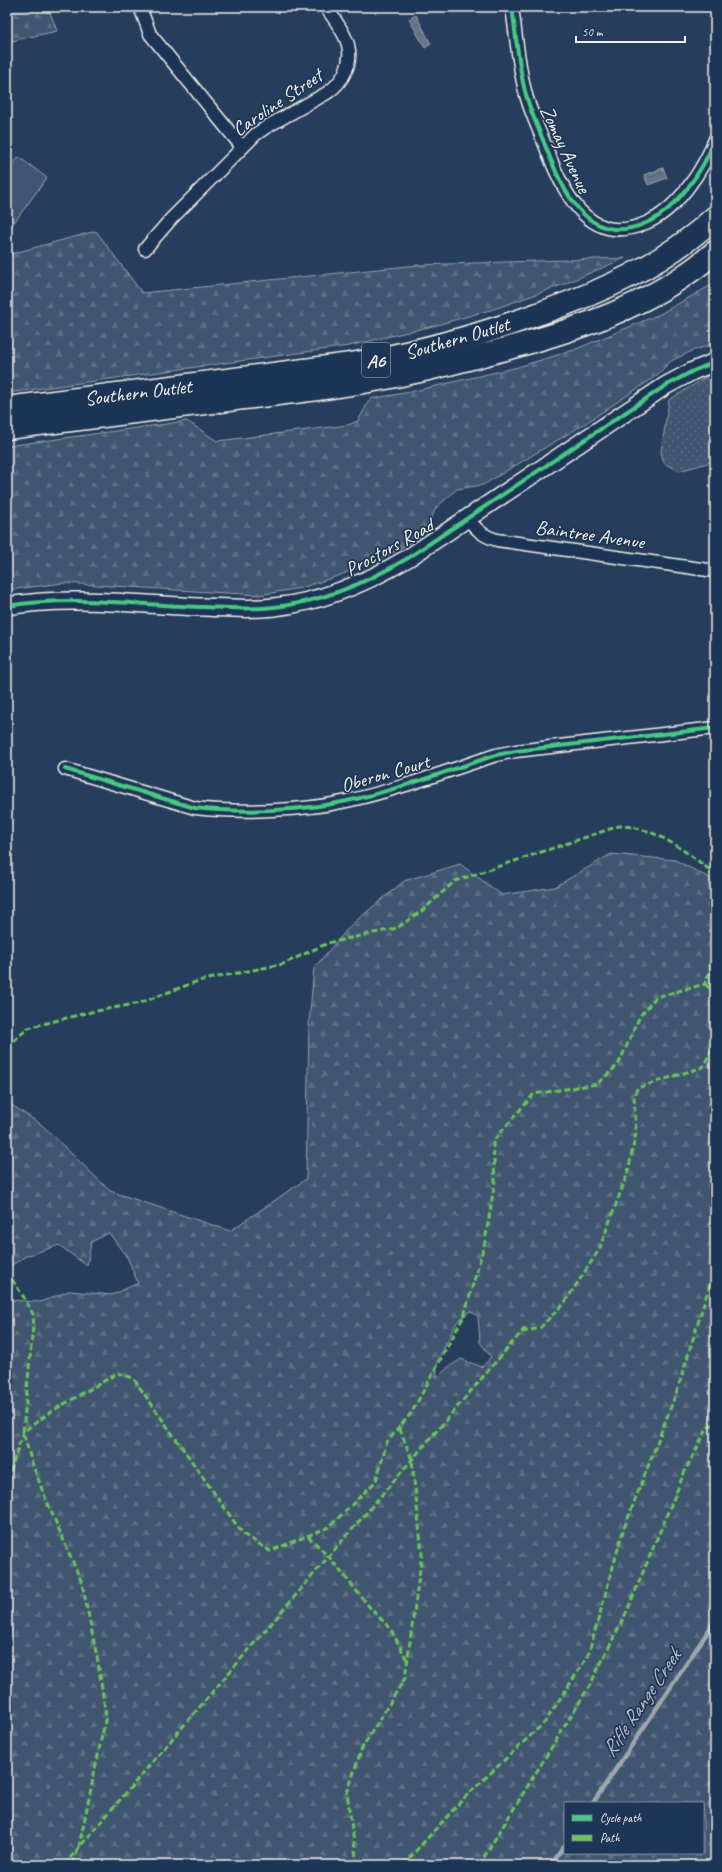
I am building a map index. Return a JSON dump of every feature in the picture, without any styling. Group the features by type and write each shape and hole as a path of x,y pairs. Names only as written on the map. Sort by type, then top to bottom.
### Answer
{"highway":[{"name":"Southern Outlet","path":"7,408 351,364 451,342 544,312 623,280 669,254 715,217"},
{"name":"Southern Outlet","path":"7,428 326,388 402,375 454,363 552,336 594,322 625,309 670,284 715,252"}],"street":[{"path":"140,7 150,34 242,147"},
{"name":"Caroline Street","path":"145,249 171,219 242,147 268,126 327,93 342,79 349,60 348,44 326,7"},
{"name":"Zomay Avenue","path":"512,7 519,60 528,104 567,195 587,218 598,225 611,229 638,226 652,221 662,213 696,177 708,158 715,139"},
{"name":"Proctors Road","path":"7,606 41,602 76,601 251,609 291,604 347,587 376,575 408,558 665,386 715,362"},
{"name":"Baintree Avenue","path":"468,518 478,531 486,537 497,540 715,571"},
{"name":"Oberon Court","path":"65,769 195,808 213,810 292,808 331,804 360,798 516,751 715,728"}],"green space":[{"path":"7,7 48,7 57,31 7,42"},
{"path":"19,157 47,178 7,232 7,172"},
{"path":"96,231 142,293 418,265 625,258 562,285 497,308 437,325 349,346 7,393 7,255"},
{"path":"715,283 715,344 694,350 671,361 656,376 586,423 483,485 457,489 436,508 429,523 419,537 389,555 338,576 301,588 259,595 64,583 7,590 7,446 187,421 217,441 348,425 358,421 370,399 410,392 518,367 574,350 660,314"},
{"path":"715,373 715,461 679,471 664,463 661,452 669,400"},
{"path":"611,854 675,860 715,881 715,1865 7,1865 7,1298 8,1300 40,1302 69,1291 112,1295 138,1283 128,1259 109,1233 91,1242 87,1266 59,1245 26,1256 7,1268 7,1102 42,1125 110,1191 230,1231 306,1179 309,1023 314,968 351,925 404,881 460,864 502,895 555,887","holes":["470,1311 478,1316 480,1342 491,1357 482,1367 461,1359 446,1369 437,1378 437,1362 457,1322"]}],"water":[{"path":"416,15 431,44 425,48 409,19"},
{"path":"663,168 667,178 648,185 644,175"}],"waterway":[{"name":"Rifle Range Creek","path":"594,1802 715,1621"},
{"name":"Rifle Range Creek","path":"551,1865 564,1846"}],"marked path":[{"path":"7,1047 28,1028 86,1013 140,1003 198,981 283,964 328,943 397,928 423,910 455,881 619,826 632,827 658,836 670,842 715,874"},
{"path":"7,1489 8,1479 23,1432 52,1411 118,1373 133,1378 243,1534 270,1551 329,1527 376,1481 387,1442 412,1412 464,1316 485,1242 495,1181 493,1141 534,1094 597,1084 618,1065 640,1016 656,997 705,984 711,967 715,905"},
{"path":"705,984 715,994"},
{"path":"522,1332 540,1328 565,1302 599,1250 628,1172 636,1133 634,1098 637,1088 703,1067 715,1043"},
{"path":"7,1272 25,1299 34,1316 23,1432 32,1463 47,1502 82,1583 98,1662 106,1716 79,1847 72,1865"},
{"path":"403,1865 464,1798 545,1722 588,1656 623,1531 677,1391 709,1287 715,1275"},
{"path":"64,1865 525,1328"},
{"path":"479,1865 590,1685 627,1611 685,1471 707,1429 715,1422"},
{"path":"356,1865 347,1793 362,1748 405,1678 422,1554 412,1460 399,1427"},
{"path":"308,1536 329,1557 372,1610 390,1628 407,1660"},
{"path":"7,1550 7,1559"}],"cycle path":[{"path":"512,7 517,49 531,111 552,162 569,196 580,210 593,221 608,228 625,229 646,223 657,217 679,199 697,175 715,139"},
{"path":"7,606 56,601 81,601 257,608 292,604 327,596 360,583 408,558 665,386 693,371 715,362"},
{"path":"65,769 195,808 251,811 291,809 330,804 366,797 496,755 516,751 715,728"}]}
